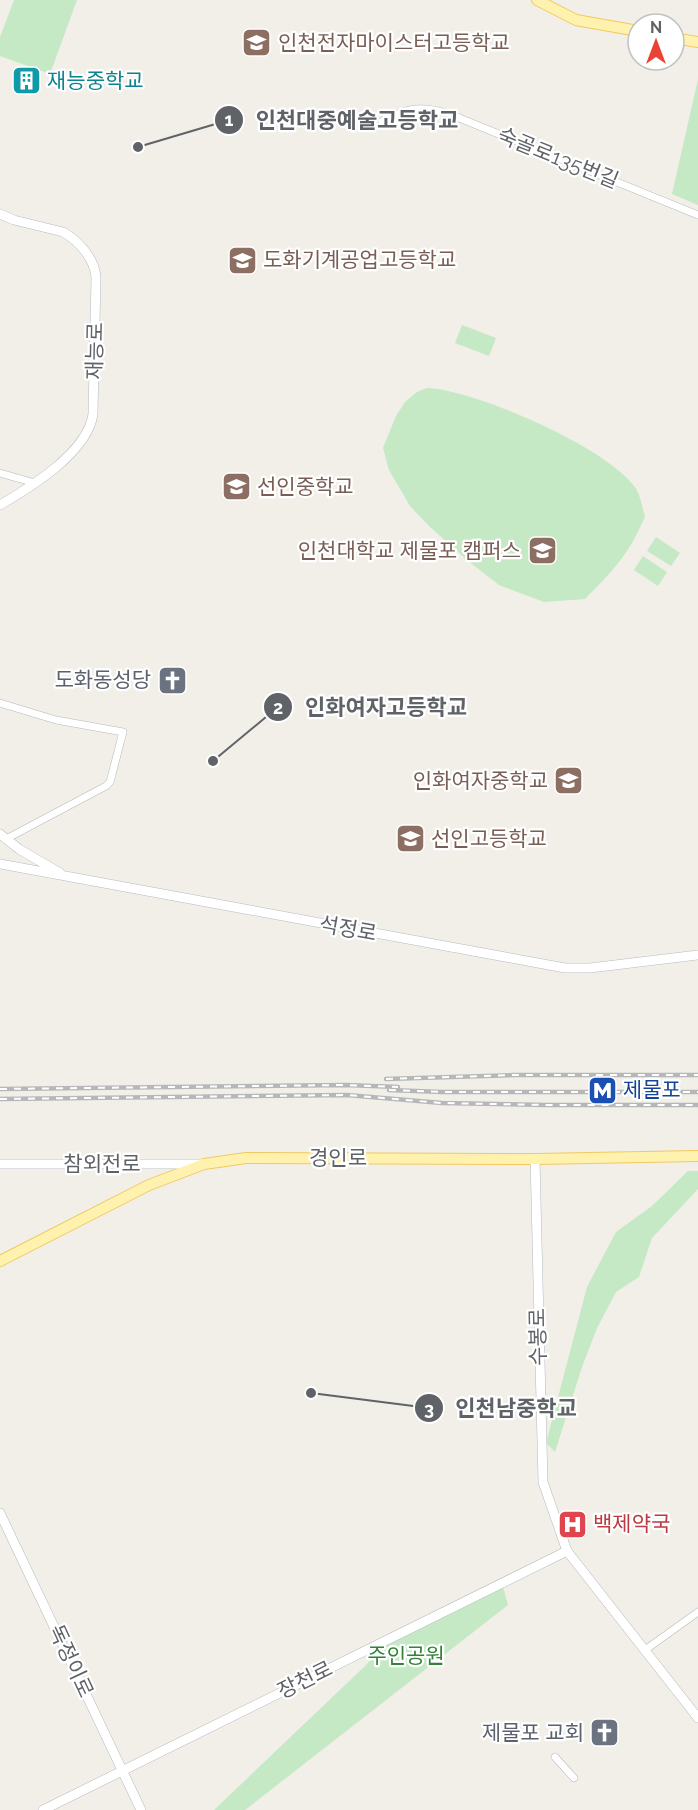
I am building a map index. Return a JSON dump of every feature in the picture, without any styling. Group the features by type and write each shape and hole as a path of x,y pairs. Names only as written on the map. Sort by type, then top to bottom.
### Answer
{"main road":[{"path":"537,0 576,20 626,30"},
{"name":"경인로","path":"0,1261 149,1185 204,1164 246,1158 535,1159 698,1156"}],"street":[{"name":"숙골로135번길","path":"382,121 403,111 417,108 447,113 698,215"},
{"name":"재능로","path":"0,214 70,236 85,251 96,272 92,423 66,458 35,483 0,506"},
{"path":"0,473 35,483"},
{"path":"0,704 56,720 123,732 110,782 106,786 3,836 38,861 70,878"},
{"name":"석정로","path":"0,863 70,878 565,968 590,968 698,956"},
{"name":"수봉로","path":"535,1159 540,1441 543,1482 567,1551 698,1718"},
{"name":"참외전로","path":"0,1164 204,1164"},
{"name":"독정이로","path":"0,1513 141,1810"},
{"name":"장천로","path":"43,1810 567,1551"},
{"path":"645,1650 698,1612"},
{"path":"555,1757 574,1778"}],"green space":[{"path":"14,0 77,0 50,74 0,56 0,37"},
{"path":"698,79 698,205 672,194"},
{"path":"462,325 496,338 489,356 455,343"},
{"path":"427,388 449,391 476,399 538,423 569,438 596,455 619,471 634,486 645,516 620,561 585,599 544,602 499,585 467,560 410,506 389,470 383,448 396,416 405,402 417,392"},
{"path":"656,537 680,553 671,566 647,551"},
{"path":"643,556 667,572 658,586 634,570"},
{"path":"688,1171 698,1171 698,1189 652,1238 639,1277 616,1292 597,1328 582,1367 555,1452 546,1443 587,1287 616,1232 652,1206"},
{"name":"주인공원","path":"502,1583 508,1605 245,1810 214,1810 364,1667 391,1638"}],"railway":[{"path":"386,1079 515,1075 698,1075"},
{"path":"0,1089 346,1085 398,1087"},
{"path":"389,1090 698,1092"},
{"path":"0,1099 347,1095 442,1103 698,1105"}],"place":[{"name":"인천전자마이스터고등학교","path":"257,43"},
{"name":"재능중학교","path":"26,81"},
{"name":"인천대중예술고등학교","path":"138,147"},
{"name":"도화기계공업고등학교","path":"242,260"},
{"name":"선인중학교","path":"236,487"},
{"name":"인천대학교 제물포 캠퍼스","path":"542,551"},
{"name":"도화동성당","path":"172,680"},
{"name":"인화여자고등학교","path":"213,761"},
{"name":"인화여자중학교","path":"569,781"},
{"name":"선인고등학교","path":"410,839"},
{"name":"제물포","path":"602,1090"},
{"name":"인천남중학교","path":"311,1393"},
{"name":"백제약국","path":"572,1524"},
{"name":"제물포 교회","path":"605,1733"}]}
